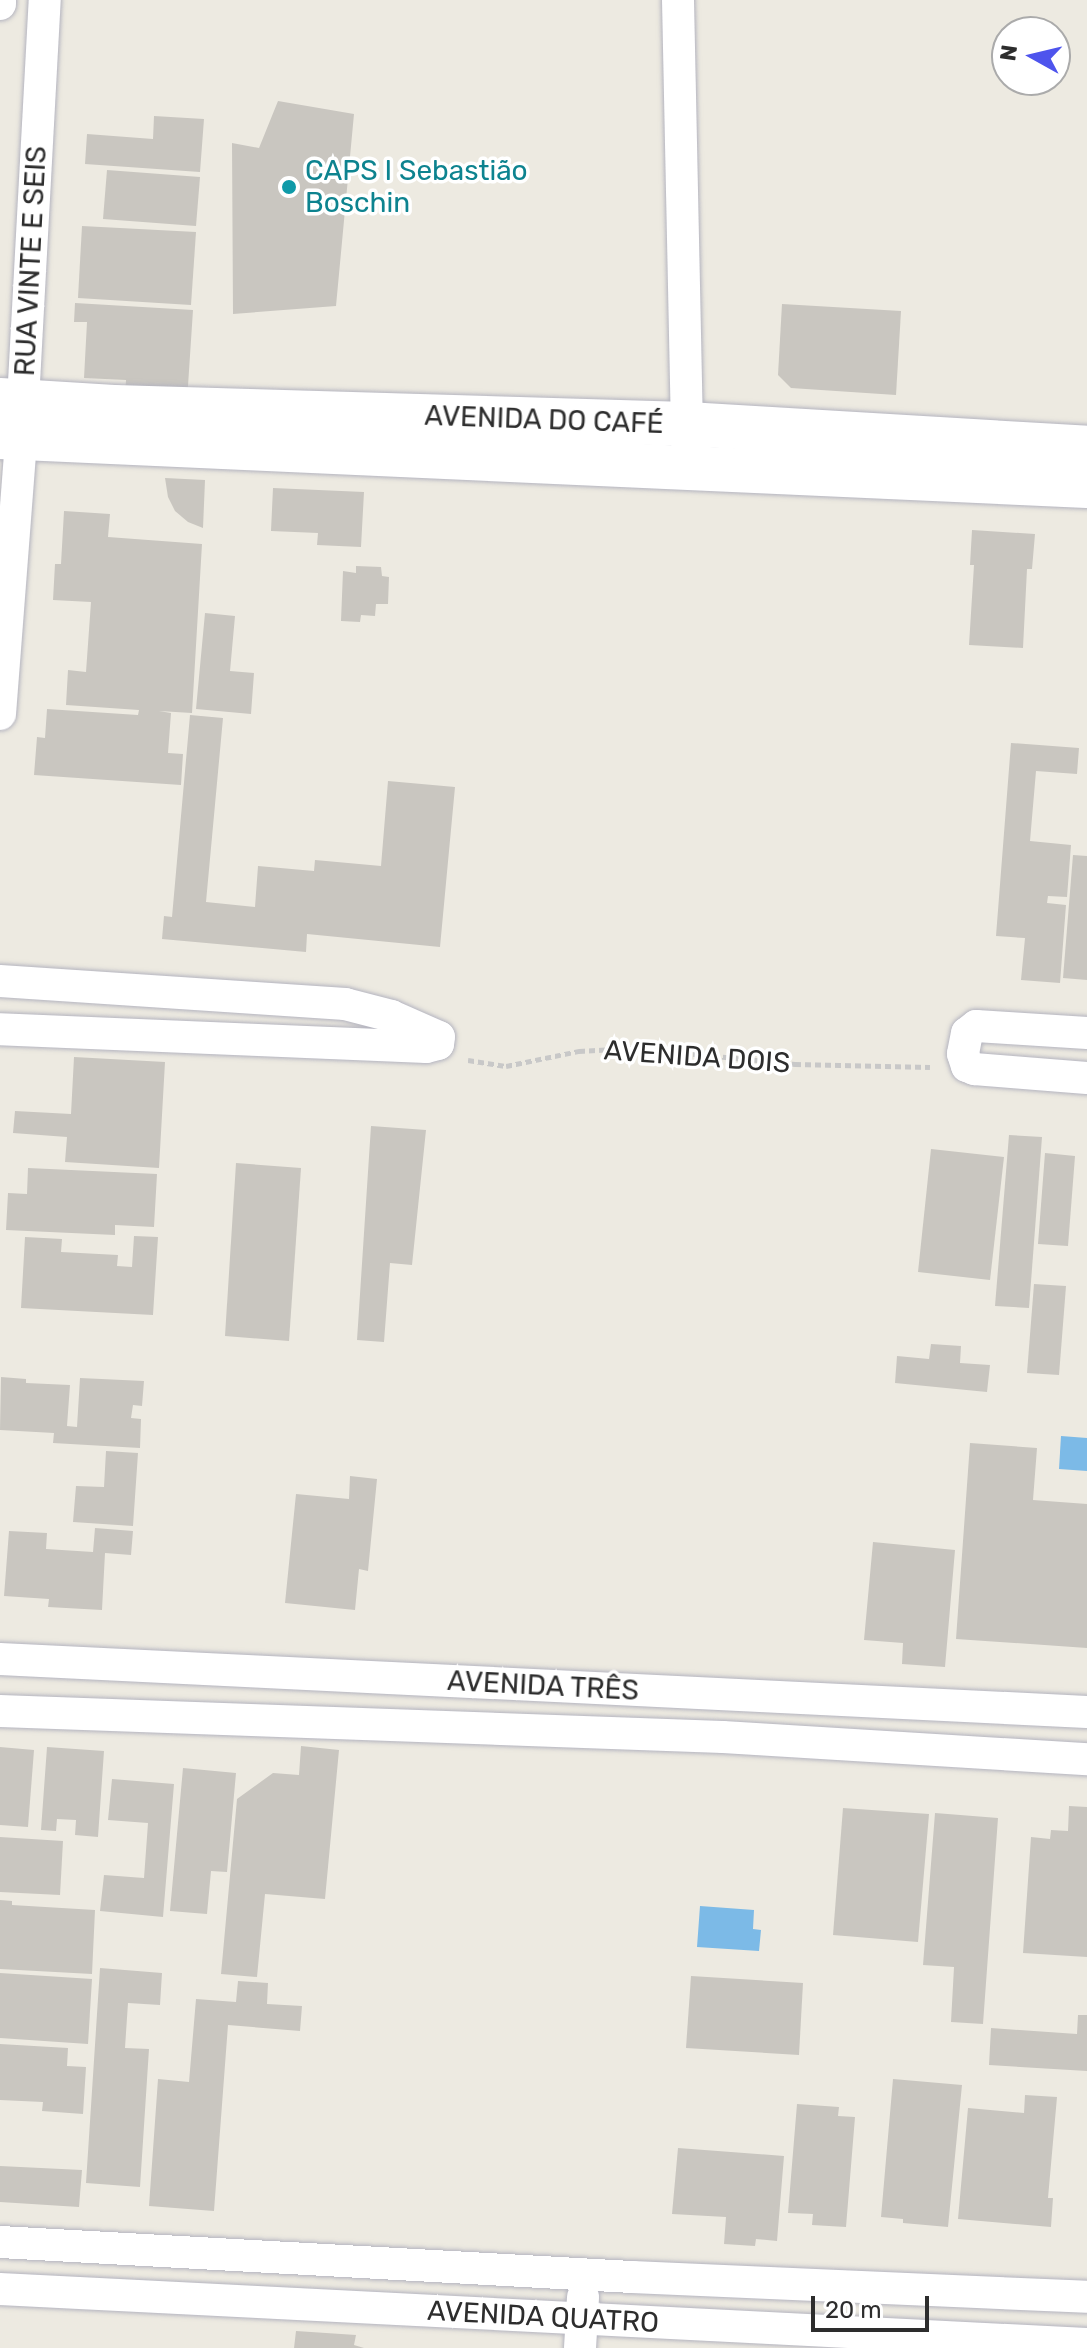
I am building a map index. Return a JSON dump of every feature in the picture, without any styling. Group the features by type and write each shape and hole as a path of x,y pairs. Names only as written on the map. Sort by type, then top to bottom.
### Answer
{"main road":[{"name":"AVENIDA DO CAFÉ","path":"11,419 687,445 1087,448"},
{"name":"AVENIDA DO CAFÉ","path":"687,445 1087,486"}],"street":[{"name":"RUA VINTE E SEIS","path":"0,714 11,419 45,0"},
{"path":"678,0 687,445"},
{"path":"0,981 345,1004 429,1029 439,1037 438,1044 433,1046 0,1029"},
{"path":"1087,1033 973,1027 964,1039 963,1054 967,1066 1087,1078"},
{"name":"AVENIDA TRÊS","path":"0,1659 1087,1712"},
{"name":"AVENIDA TRÊS","path":"0,1711 723,1737 1087,1759"},
{"name":"AVENIDA QUATRO","path":"0,2242 632,2277 1087,2297"},
{"path":"581,2333 584,2274"},
{"path":"629,2335 632,2277"},
{"name":"AVENIDA QUATRO","path":"0,2289 581,2333 1087,2344"}],"path":[{"name":"AVENIDA DOIS","path":"433,1046 454,1057 506,1066 604,1048 869,1068 967,1066"}],"water":[{"path":"1061,1436 1087,1438 1087,1471 1059,1469"},
{"path":"700,1906 754,1910 753,1929 761,1930 759,1951 697,1947"}],"building":[{"name":"CAPS I Sebastião Boschin","path":"278,101 354,114 336,306 233,314 232,143 259,148"},
{"path":"154,116 204,119 200,172 85,164 87,134 153,139"},
{"path":"107,170 200,177 196,226 103,219"},
{"path":"82,226 196,232 191,305 78,298"},
{"path":"75,303 193,310 187,401 125,398 126,380 84,378 87,322 74,322"},
{"path":"782,304 901,311 896,395 791,388 778,375"},
{"path":"165,478 205,480 203,528 188,522 175,511 168,497"},
{"path":"273,488 364,492 361,547 317,545 318,533 271,531"},
{"path":"64,511 110,514 108,537 202,544 192,713 159,711 171,713 168,753 183,754 181,785 34,775 37,737 45,738 47,709 138,715 139,710 66,705 68,670 86,672 91,602 53,600 55,564 61,564"},
{"path":"972,530 1035,534 1032,569 1027,569 1023,648 969,645 974,565 970,565"},
{"path":"356,566 381,567 382,576 389,577 388,604 376,604 375,616 361,615 360,622 341,621 343,571 356,573"},
{"path":"205,613 235,616 230,671 254,673 251,714 196,709"},
{"path":"190,715 223,718 206,902 255,907 258,866 314,871 315,860 381,866 388,781 455,787 440,947 307,934 306,952 162,939 164,916 172,917"},
{"path":"1011,743 1079,748 1077,774 1036,771 1030,841 1071,845 1067,897 1048,896 1047,903 1066,905 1060,983 1021,980 1025,938 996,936"},
{"path":"1073,855 1087,856 1087,980 1063,978"},
{"path":"74,1057 165,1062 159,1168 65,1162 67,1137 13,1133 15,1111 71,1114"},
{"path":"371,1126 426,1130 412,1265 390,1263 384,1342 357,1340"},
{"path":"1009,1135 1042,1137 1029,1308 995,1306"},
{"path":"931,1149 1004,1157 990,1280 918,1272"},
{"path":"1045,1153 1075,1156 1068,1246 1038,1244"},
{"path":"236,1163 301,1168 289,1341 225,1336"},
{"path":"28,1168 157,1174 154,1227 115,1225 115,1235 6,1230 8,1193 27,1194"},
{"path":"134,1236 158,1237 153,1315 21,1308 25,1237 62,1239 61,1252 118,1255 117,1266 132,1267"},
{"path":"1034,1284 1066,1286 1059,1375 1027,1373"},
{"path":"931,1344 961,1346 960,1363 990,1365 987,1392 895,1383 897,1356 929,1359"},
{"path":"1,1377 26,1379 26,1383 70,1385 67,1426 77,1427 80,1378 144,1381 142,1406 133,1405 131,1418 141,1419 140,1448 53,1443 54,1433 0,1430"},
{"path":"970,1443 1037,1448 1033,1500 1087,1504 1087,1648 956,1639"},
{"path":"106,1451 138,1453 133,1526 73,1522 76,1486 104,1487"},
{"path":"350,1476 377,1479 368,1571 359,1569 355,1610 285,1603 296,1494 349,1499"},
{"path":"95,1528 133,1531 131,1555 105,1553 102,1610 48,1607 49,1599 4,1596 9,1531 47,1533 46,1549 93,1552"},
{"path":"873,1542 955,1550 945,1667 902,1664 903,1643 864,1640"},
{"path":"301,1746 339,1750 325,1899 265,1894 257,1977 221,1974 237,1799 273,1773 299,1775"},
{"path":"0,1747 34,1750 28,1827 0,1825"},
{"path":"47,1747 104,1751 98,1837 75,1835 76,1820 57,1819 56,1831 41,1830"},
{"path":"183,1768 236,1773 227,1872 211,1871 207,1914 170,1911"},
{"path":"112,1779 174,1784 163,1917 100,1911 104,1875 144,1878 148,1823 108,1820"},
{"path":"1069,1806 1087,1807 1087,1957 1023,1953 1031,1837 1050,1839 1051,1830 1068,1831"},
{"path":"843,1808 929,1814 918,1942 833,1935"},
{"path":"935,1813 998,1818 983,2024 951,2022 954,1967 923,1965"},
{"path":"0,1837 63,1841 60,1895 0,1892"},
{"path":"0,1900 12,1901 12,1905 95,1910 92,1974 0,1969"},
{"path":"100,1968 162,1973 160,2005 128,2003 125,2048 149,2049 140,2187 86,2183"},
{"path":"0,1973 92,1979 88,2044 0,2038"},
{"path":"691,1976 803,1983 799,2055 686,2048"},
{"path":"238,1981 268,1983 267,2004 302,2006 300,2031 228,2025 214,2211 149,2206 158,2079 189,2082 196,1999 236,2002"},
{"path":"1078,2015 1087,2015 1087,2071 989,2065 991,2028 1077,2034"},
{"path":"0,2044 68,2048 67,2066 86,2067 83,2114 42,2111 43,2102 0,2100"},
{"path":"893,2079 962,2085 948,2227 903,2223 903,2219 881,2217"},
{"path":"1025,2095 1057,2097 1048,2198 1053,2198 1051,2227 958,2219 968,2108 1024,2113"},
{"path":"797,2104 839,2107 838,2116 855,2117 846,2227 812,2225 813,2214 788,2213"},
{"path":"678,2148 784,2156 777,2241 756,2239 755,2246 724,2244 726,2217 672,2214"},
{"path":"0,2166 82,2170 79,2207 0,2202"},
{"path":"296,2331 356,2335 354,2345 364,2348 294,2348"}],"place":[{"name":"CAPS I Sebastião Boschin","path":"289,187"}]}
